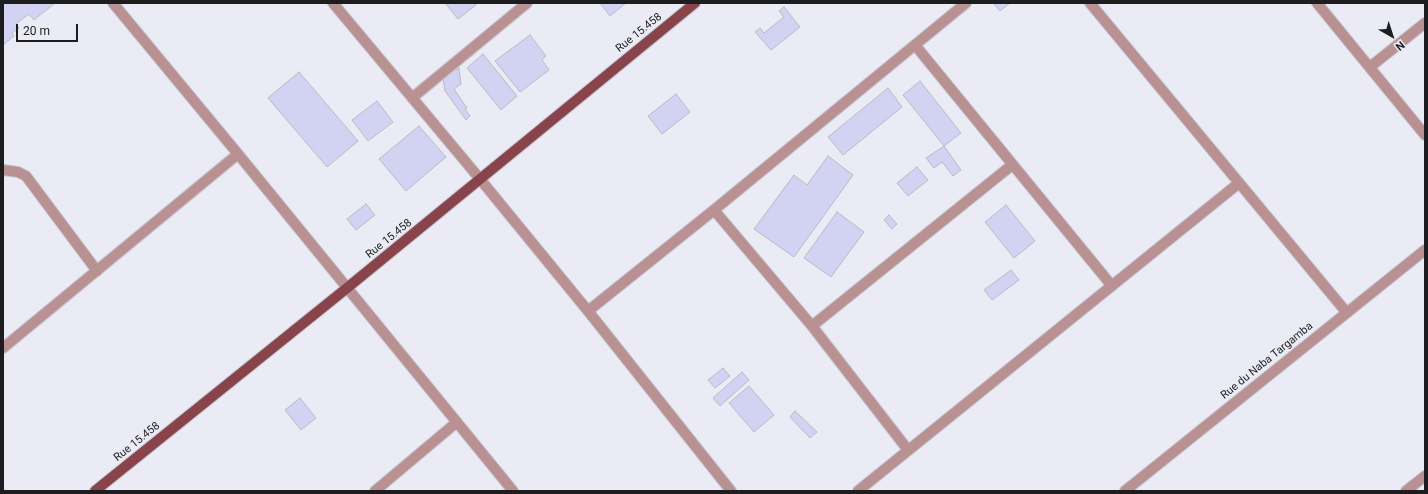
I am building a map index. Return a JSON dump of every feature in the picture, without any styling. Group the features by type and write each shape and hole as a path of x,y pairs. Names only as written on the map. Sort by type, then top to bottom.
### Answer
{"main road":[{"name":"Rue 15.458","path":"95,491 347,288 695,3"}],"street":[{"path":"113,3 513,491"},
{"path":"333,3 588,311 731,491"},
{"path":"412,98 527,3"},
{"path":"588,311 714,210 966,3"},
{"path":"1090,3 1347,313"},
{"path":"1317,3 1425,135"},
{"path":"1370,67 1425,23"},
{"path":"915,45 1112,286"},
{"path":"3,348 238,154"},
{"path":"812,326 1012,165"},
{"path":"3,170 18,172 26,176 97,271"},
{"path":"858,491 1239,183"},
{"path":"714,210 812,326 908,450"},
{"name":"Rue du Naba Targamba","path":"1125,491 1425,250"},
{"path":"375,491 457,422"},
{"path":"1406,491 1425,476"}],"building":[{"path":"3,3 55,3 34,20 29,14 16,24 19,28 12,33 14,36 3,45"},
{"path":"445,3 474,3 476,5 458,19"},
{"path":"600,3 626,3 610,16"},
{"path":"1010,3 1000,11 994,4"},
{"path":"784,7 800,27 771,50 755,32 760,28 764,33 784,17 779,11"},
{"path":"530,35 546,56 542,60 549,70 520,92 495,61"},
{"path":"483,54 517,96 501,110 467,68"},
{"path":"459,68 461,84 454,89 467,108 465,109 470,116 466,120 445,91 443,78"},
{"path":"299,72 358,141 327,167 268,98"},
{"path":"920,81 961,133 944,146 903,95"},
{"path":"888,88 902,107 843,155 828,137"},
{"path":"676,94 690,112 662,134 648,116"},
{"path":"377,101 393,122 368,141 352,120"},
{"path":"419,126 446,157 406,191 379,159"},
{"path":"944,146 961,170 953,176 942,162 934,168 926,158"},
{"path":"828,156 853,175 794,257 754,229 794,175 807,185"},
{"path":"917,167 928,180 908,196 897,183"},
{"path":"366,204 375,215 356,230 347,219"},
{"path":"1006,205 1035,241 1014,258 985,222"},
{"path":"837,212 864,232 831,277 804,258"},
{"path":"889,215 897,224 892,229 884,220"},
{"path":"1011,270 1019,280 992,300 984,290"},
{"path":"723,368 730,376 715,388 708,380"},
{"path":"742,372 749,380 720,406 713,398"},
{"path":"749,386 774,415 754,432 729,403"},
{"path":"300,398 316,418 301,430 285,410"},
{"path":"795,411 817,432 810,438 790,417"}]}
